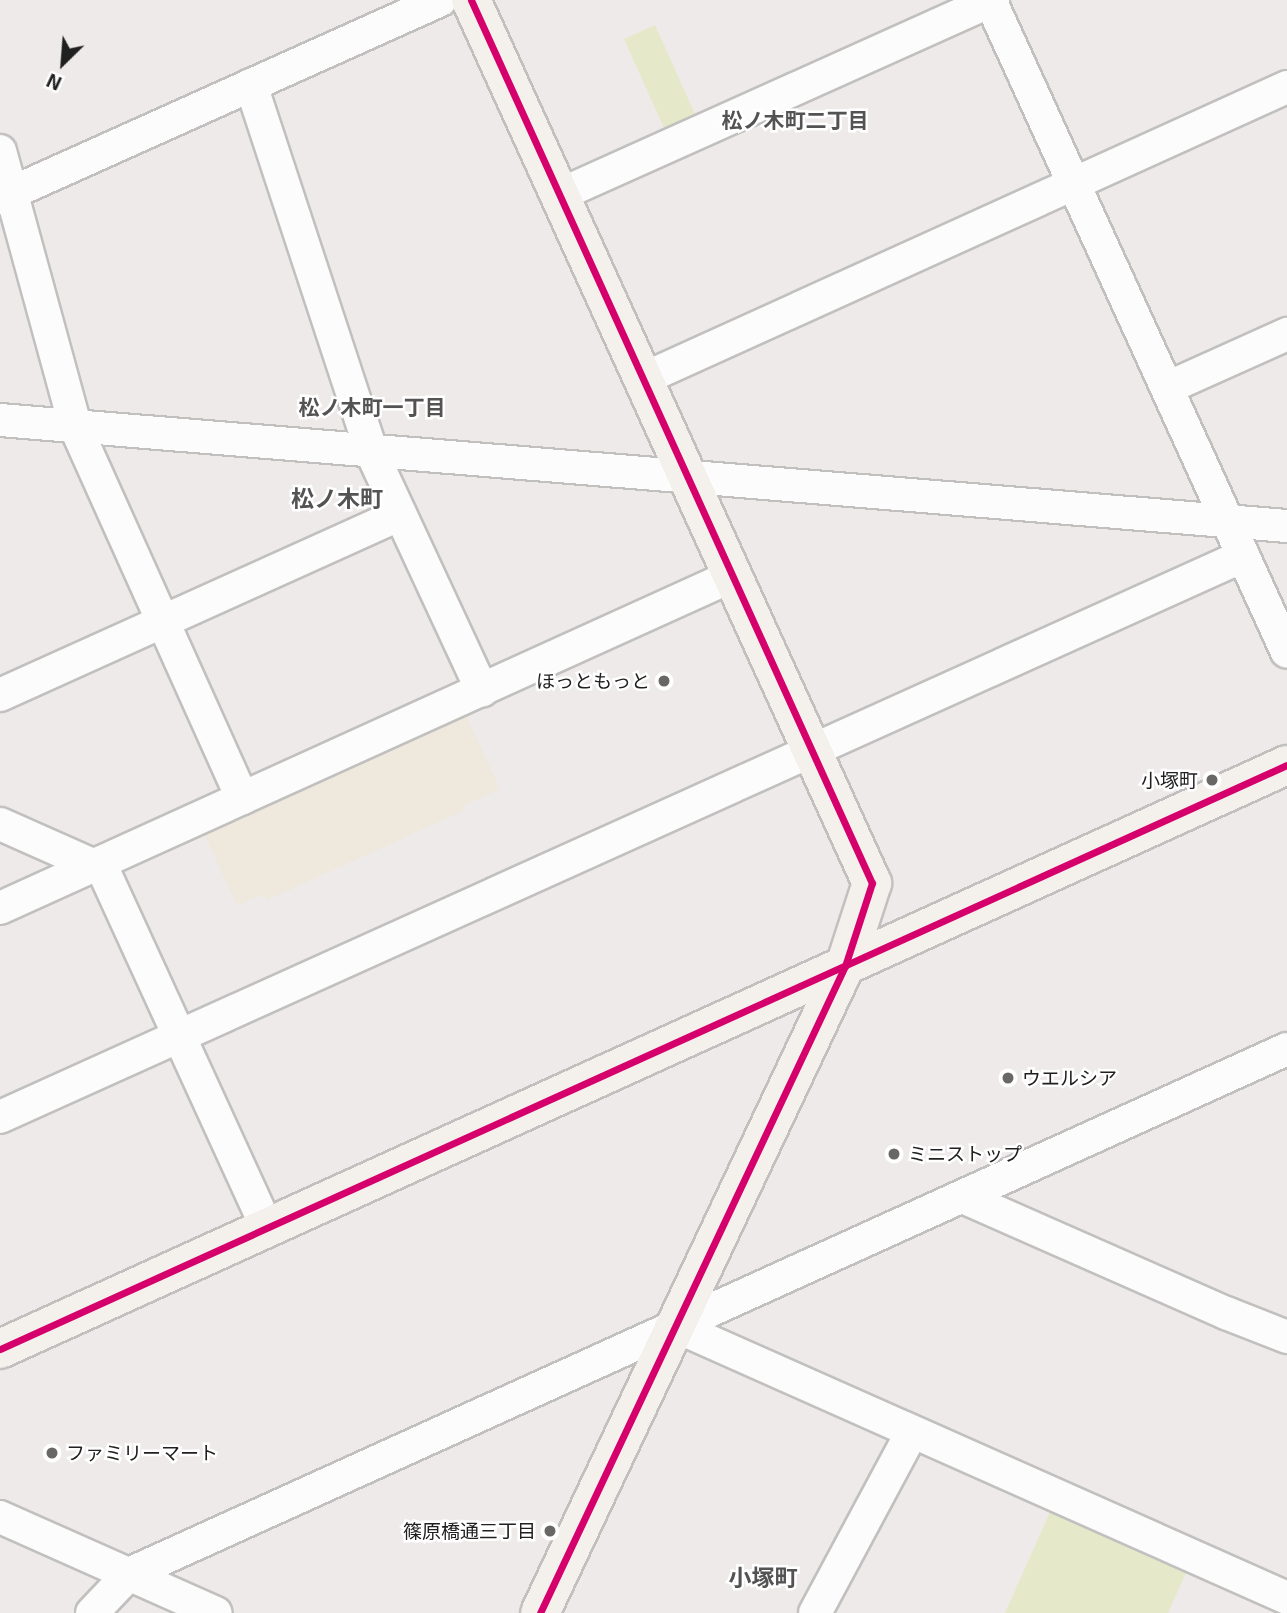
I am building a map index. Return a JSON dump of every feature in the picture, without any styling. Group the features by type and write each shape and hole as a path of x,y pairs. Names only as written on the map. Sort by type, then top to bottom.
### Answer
{"street":[{"path":"6,195 441,0"},
{"path":"471,0 872,883 845,966 540,1613"},
{"path":"559,195 992,0 1287,652"},
{"path":"251,85 371,452 482,690"},
{"path":"643,379 1287,87"},
{"path":"0,151 6,195 75,426 242,798"},
{"path":"1167,388 1287,334"},
{"path":"0,420 1287,526"},
{"path":"0,695 400,514"},
{"path":"0,1117 1243,556"},
{"path":"0,908 732,576"},
{"path":"0,1349 1287,765"},
{"path":"0,824 97,865 180,1037 267,1228"},
{"path":"92,1613 129,1574 1287,1049"},
{"path":"963,1197 1213,1308 1287,1336"},
{"path":"675,1326 1287,1598"},
{"path":"815,1613 912,1432"},
{"path":"0,1517 216,1613"}],"shaded area":[{"path":"466,715 500,789 462,806 463,811 267,900 264,894 237,906 204,833"}],"green space":[{"path":"655,25 695,114 664,128 624,39"},
{"path":"1050,1512 1186,1573 1168,1613 1005,1613"}],"cycle path":[{"path":"471,0 872,883 845,966 540,1613"},
{"path":"0,1349 1287,765"}],"place":[{"name":"ほっともっと","path":"664,681"},
{"name":"小塚町","path":"1212,780"},
{"name":"ウエルシア","path":"1008,1078"},
{"name":"ミニストップ","path":"894,1154"},
{"name":"ファミリーマート","path":"52,1453"},
{"name":"篠原橋通三丁目","path":"550,1531"}],"district":[{"name":"松ノ木町二丁目","path":"795,120"},
{"name":"松ノ木町一丁目","path":"372,407"},
{"name":"松ノ木町","path":"337,498"},
{"name":"小塚町","path":"763,1577"}]}
